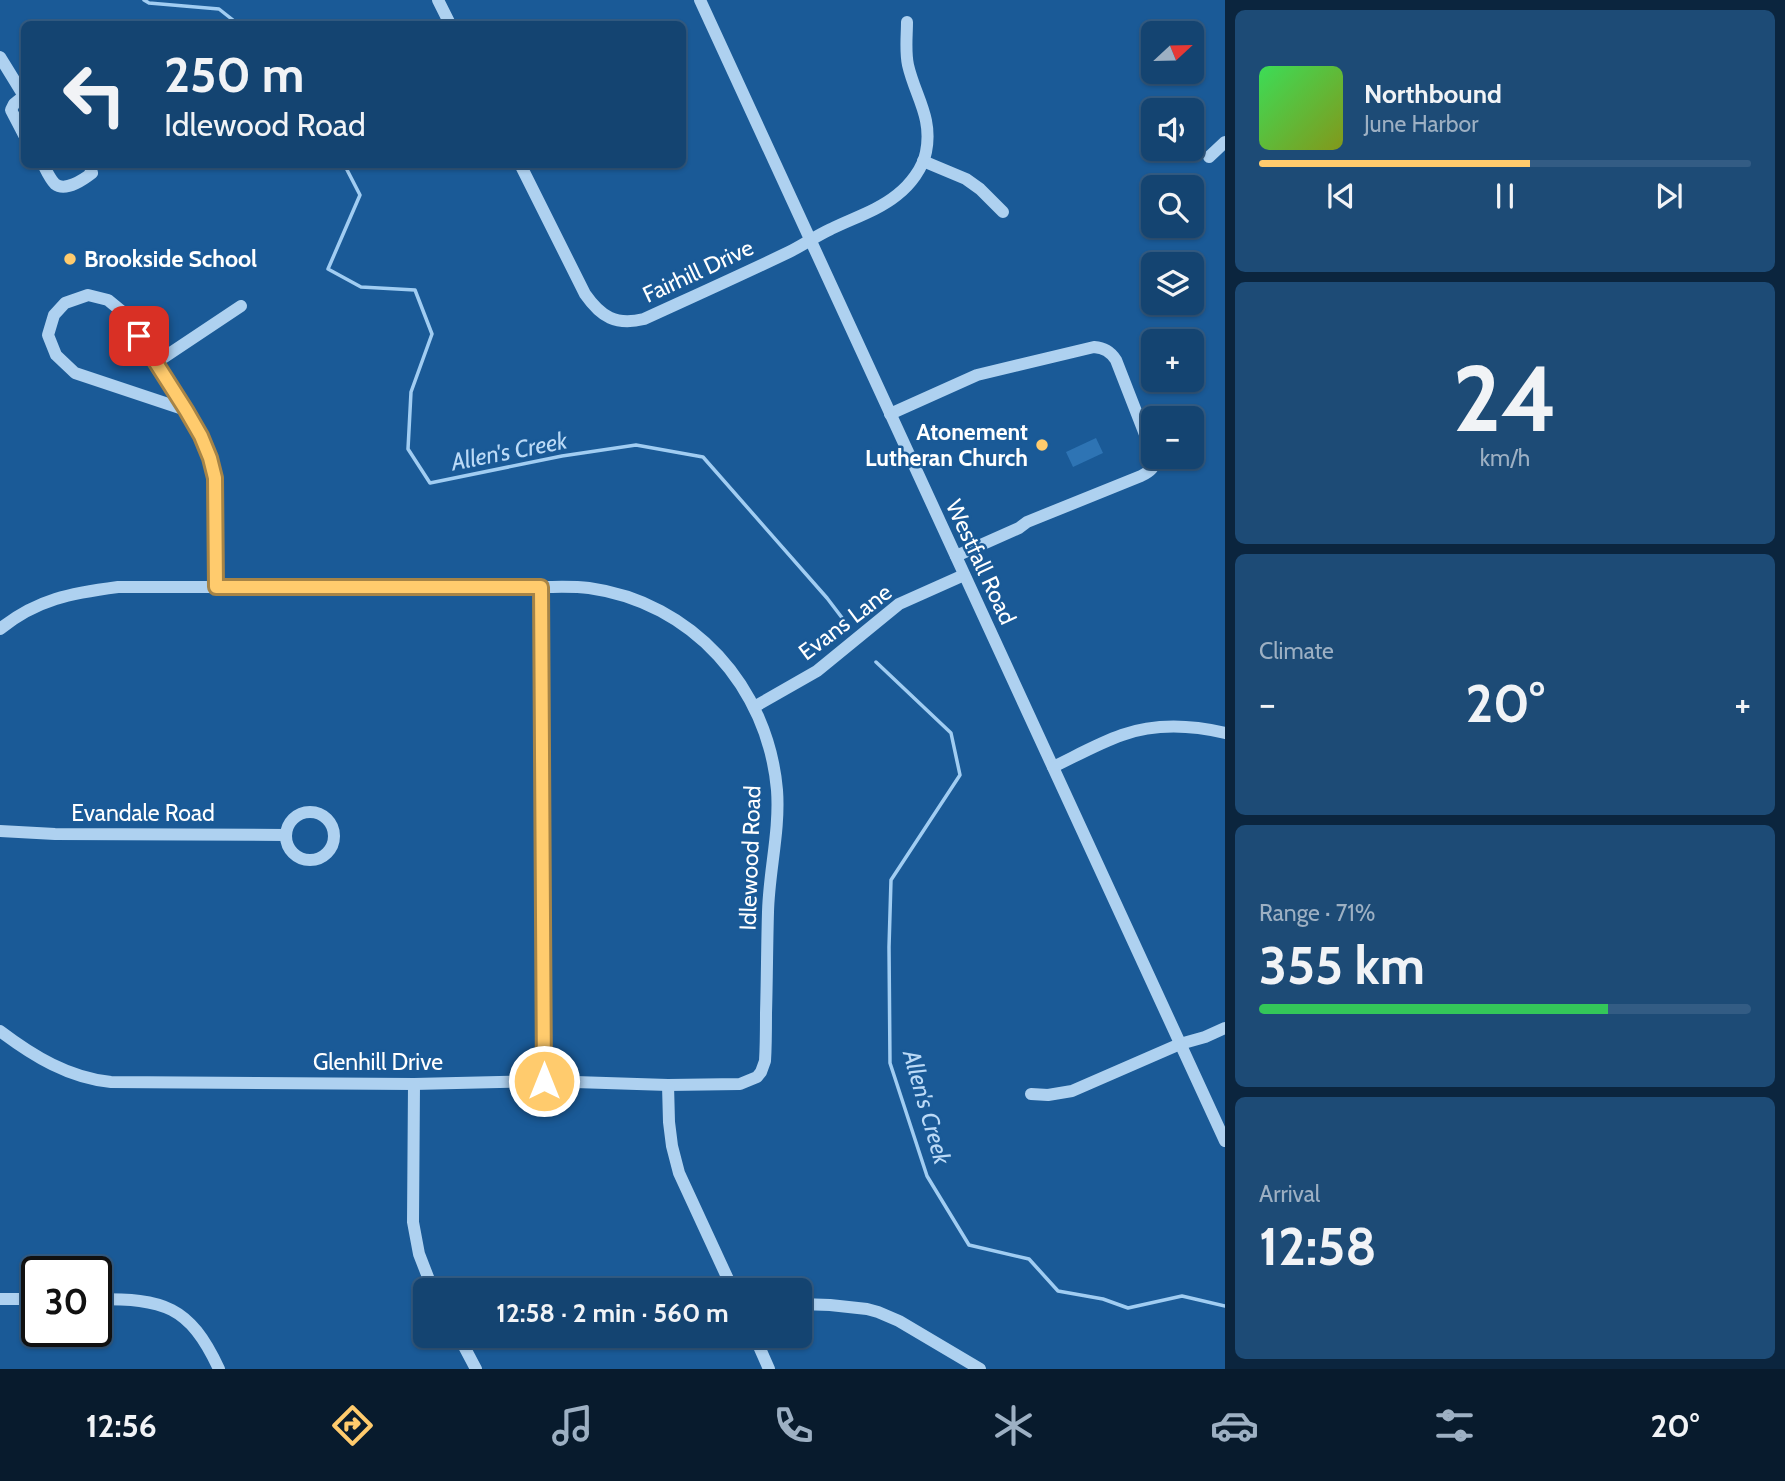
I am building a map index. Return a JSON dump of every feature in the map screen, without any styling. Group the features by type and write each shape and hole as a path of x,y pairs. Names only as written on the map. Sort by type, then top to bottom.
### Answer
{"street":[{"path":"438,0 448,21"},
{"name":"Westfall Road","path":"700,0 1225,1141"},
{"path":"907,22 908,63 928,127 923,162 966,179 1003,212"},
{"path":"0,57 21,91"},
{"path":"21,98 11,110 21,129"},
{"path":"1209,157 1225,142"},
{"name":"Fairhill Drive","path":"522,168 585,294 603,314 616,321 632,322 644,319 791,251 891,199 909,182 923,162"},
{"path":"45,168 54,183 60,186 86,178 92,173 90,168"},
{"path":"186,410 75,373 56,355 48,335 54,316 65,303 88,295 108,300 125,314 186,410 201,436 215,478 216,587"},
{"path":"157,362 241,306"},
{"path":"890,414 978,375 1094,347 1110,352 1116,360 1141,423"},
{"path":"956,556 1027,522 1140,476 1151,469"},
{"name":"Evans Lane","path":"754,707 817,671 899,604 964,575"},
{"name":"Idlewood Road","path":"0,629 43,603 80,592 118,587 589,588 628,598 670,616 689,628 728,666 754,707 769,747 777,791 776,838 769,892 763,1067"},
{"path":"541,587 544,1081"},
{"path":"1053,766 1121,735 1144,729 1184,726 1225,733"},
{"name":"Evandale Road","path":"0,831 55,834 286,835"},
{"path":"1031,1094 1048,1095 1072,1091 1180,1044 1225,1028"},
{"name":"Glenhill Drive","path":"0,1031 42,1060 76,1075 100,1081 140,1083 544,1081 668,1085 740,1084 752,1080 763,1067"},
{"path":"414,1083 413,1222 419,1254 428,1278"},
{"path":"668,1085 669,1122 679,1174 727,1278"},
{"path":"0,1299 21,1299"},
{"path":"112,1299 148,1302 174,1311 197,1329 219,1369"},
{"path":"812,1305 867,1309 888,1315 980,1369"},
{"path":"465,1348 477,1369"},
{"path":"760,1348 769,1369"}],"shaded area":[{"path":"1096,438 1103,453 1073,467 1066,452"}],"waterway":[{"name":"Allen's Creek","path":"144,0 149,3 219,9 234,21"},
{"name":"Allen's Creek","path":"346,168 360,195 328,269 361,287 415,290 432,334 411,392 408,449 430,483 562,456 636,445 703,457 846,623"},
{"name":"Allen's Creek","path":"876,662 951,733 960,775 891,880 890,1063 927,1176 969,1245 1029,1259 1058,1291 1103,1299 1128,1308 1182,1296 1225,1306"}],"place":[{"name":"Brookside School","path":"70,259"},
{"name":"Atonement Lutheran Church","path":"1042,445"}],"route":[{"path":"139,336 186,410 210,458 215,478 216,587 541,587 544,1081"}]}
